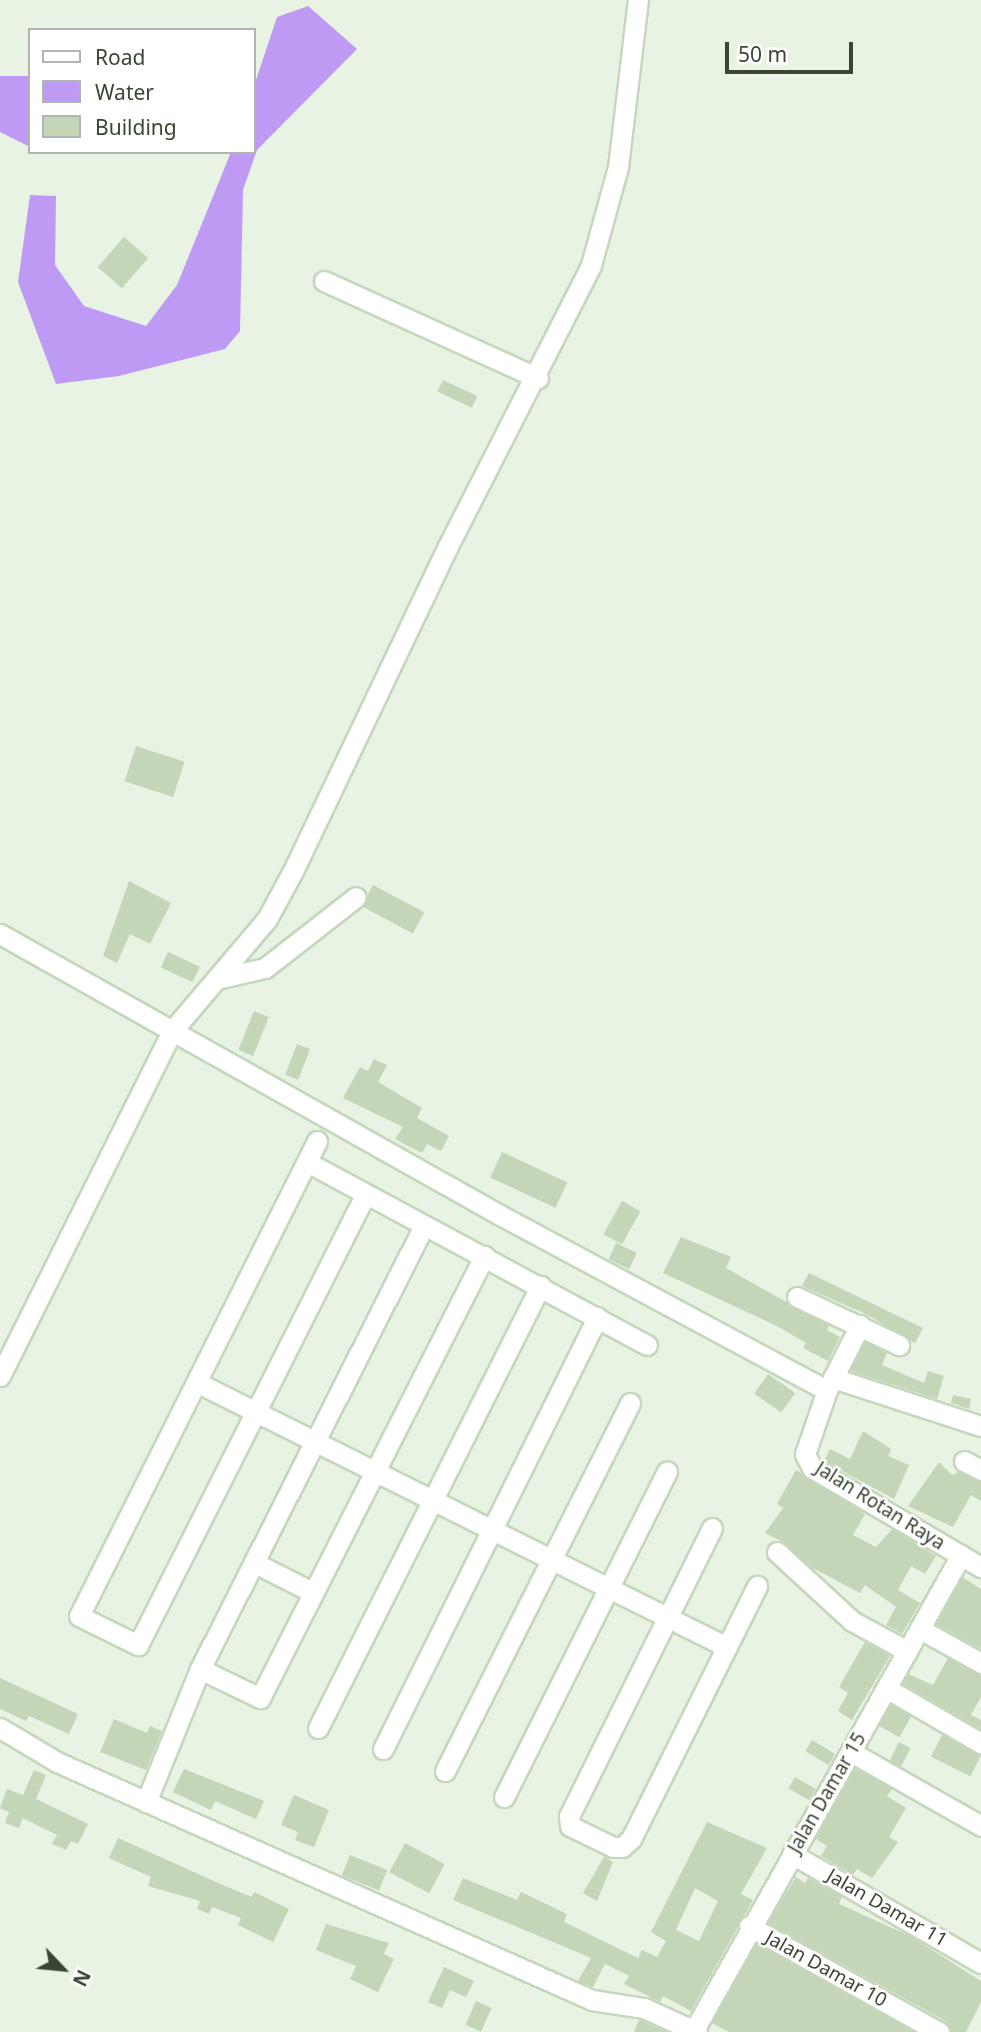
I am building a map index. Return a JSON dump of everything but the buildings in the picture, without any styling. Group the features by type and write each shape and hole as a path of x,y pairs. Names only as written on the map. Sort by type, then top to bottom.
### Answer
{"street":[{"path":"0,1376 172,1031 221,978 267,919 447,548 538,378 591,265 608,217 618,167 638,0"},
{"path":"324,281 538,378"},
{"path":"221,978 265,968 356,897"},
{"path":"0,934 172,1031 830,1384 981,1426"},
{"path":"317,1141 79,1616 138,1645 365,1195"},
{"path":"307,1162 647,1345"},
{"path":"146,1802 200,1669 424,1226"},
{"path":"200,1669 260,1698 484,1256"},
{"path":"318,1728 540,1286"},
{"path":"797,1297 899,1345"},
{"path":"383,1748 597,1317"},
{"name":"Jalan Rotan Raya","path":"860,1325 806,1438 805,1454 812,1468 981,1567"},
{"path":"198,1383 315,1439 727,1647"},
{"path":"445,1771 630,1403"},
{"path":"504,1797 667,1472"},
{"path":"712,1528 569,1816 570,1826 613,1847 622,1847 631,1839 757,1586"},
{"path":"778,1552 852,1621 907,1651"},
{"name":"Jalan Damar 15","path":"694,2031 749,1926 851,1752 961,1555"},
{"path":"255,1563 312,1592"},
{"path":"920,1629 981,1663"},
{"path":"886,1688 981,1742"},
{"path":"0,1728 57,1762 592,2000 643,2008 694,2031"},
{"path":"851,1752 981,1826"},
{"name":"Jalan Damar 11","path":"792,1854 981,1963"},
{"name":"Jalan Damar 10","path":"749,1926 939,2032"}],"water":[{"path":"308,6 357,49 256,153 256,80 277,17"},
{"path":"0,76 28,76 28,146 0,132"},
{"path":"230,154 256,154 243,190 240,331 225,349 119,376 56,384 18,282 30,195 56,196 55,265 84,306 146,326 177,285"}]}
